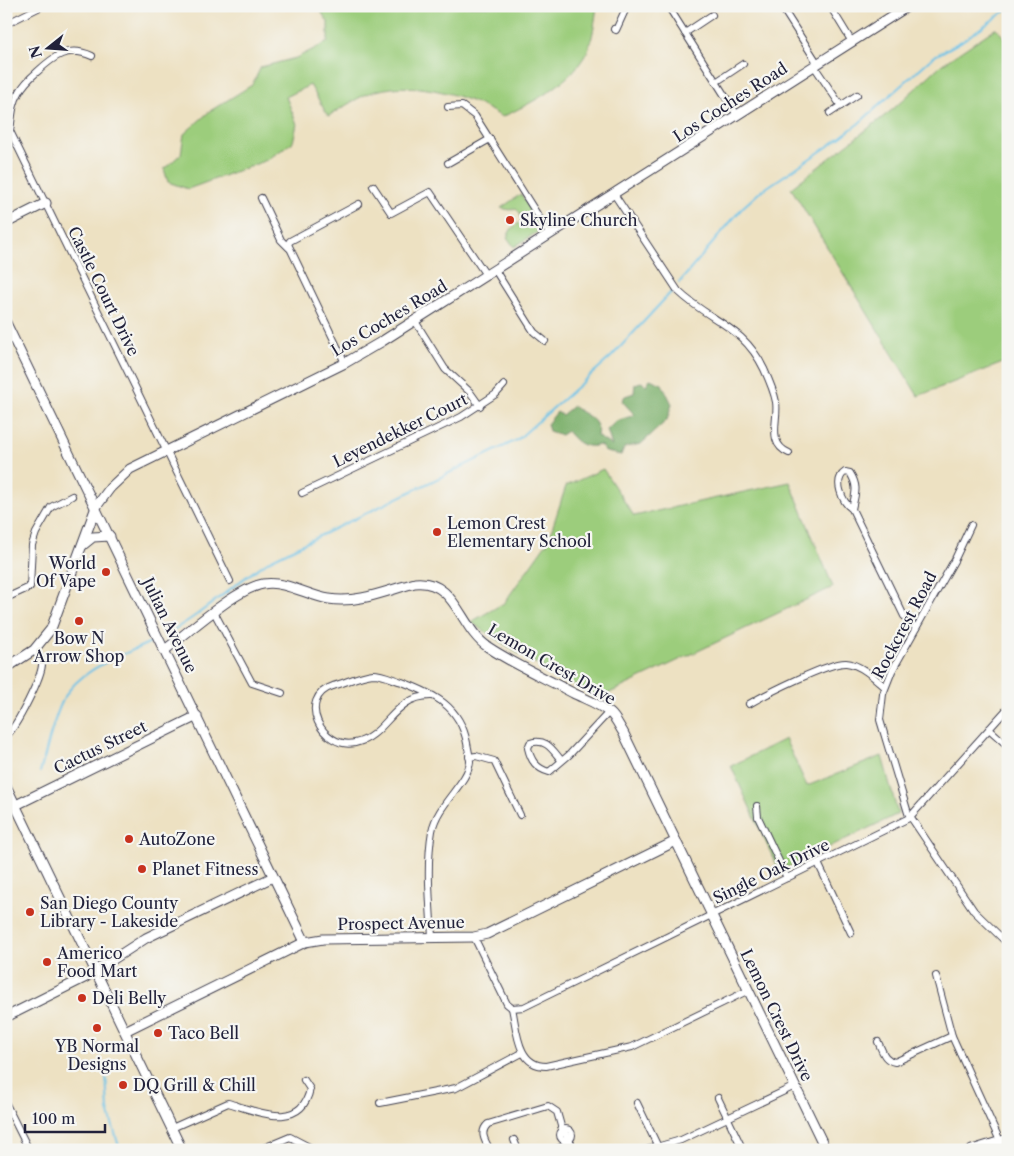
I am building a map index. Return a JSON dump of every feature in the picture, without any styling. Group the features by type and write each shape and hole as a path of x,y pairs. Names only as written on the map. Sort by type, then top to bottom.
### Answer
{"street":[{"path":"6,24 42,6"},
{"path":"614,29 616,30 627,6"},
{"path":"668,6 737,115"},
{"path":"782,6 841,106"},
{"path":"830,6 852,42"},
{"name":"Los Coches Road","path":"6,668 34,650 56,620 96,507 124,474 166,450 345,363 486,276 549,233 614,194 908,6"},
{"path":"685,33 712,16"},
{"name":"Castle Court Drive","path":"92,56 84,52 65,52 53,56 25,84 18,94 12,110 10,131 230,581"},
{"path":"716,82 743,64"},
{"path":"830,113 857,95"},
{"path":"448,106 462,106 469,110 490,139 549,233"},
{"path":"448,163 490,139"},
{"path":"373,186 391,213 430,192 486,276"},
{"path":"614,194 678,291 691,303 735,331 750,346 764,369 775,396 777,411 775,437 782,448 789,453"},
{"path":"261,198 281,240 289,248 345,363"},
{"path":"6,223 46,204"},
{"path":"289,248 290,241 359,204"},
{"path":"495,270 534,332 545,341"},
{"path":"415,321 445,369 466,387 480,406"},
{"name":"Julian Avenue","path":"6,323 305,942"},
{"name":"Leyendekker Court","path":"302,493 461,417 480,406 496,394 504,385"},
{"path":"852,509 856,495 856,483 850,473 845,472 840,478 839,484 845,501 852,509 904,616 916,628"},
{"path":"6,598 30,587 32,546 36,533 51,507 72,496"},
{"name":"Rockcrest Road","path":"971,525 955,559 885,687 880,713 882,731 906,807 911,817 974,911 1008,944"},
{"path":"81,547 93,537 110,536"},
{"name":"Lemon Crest Drive","path":"165,650 243,592 266,584 330,600 345,600 415,583 430,583 449,596 468,628 481,642 506,659 609,712 619,725 826,1150"},
{"path":"214,612 252,683 282,693"},
{"path":"6,736 13,730 26,707 41,669 42,662 34,650"},
{"path":"749,704 838,663 854,666 875,678 885,687"},
{"path":"432,936 429,852 433,825 440,808 466,773 469,757 461,720 433,696 420,688 380,674 370,674 329,688 321,694 314,714 316,723 323,732 336,740 348,744 356,743 374,732 413,698 433,696"},
{"name":"Single Oak Drive","path":"512,1008 524,1007 911,817 1008,708"},
{"path":"561,760 549,745 544,742 530,744 528,748 534,763 539,768 549,772 569,755 609,712"},
{"name":"Cactus Street","path":"16,805 197,716"},
{"path":"990,729 1008,746"},
{"path":"469,757 476,756 494,761 520,815"},
{"path":"6,786 182,1150"},
{"path":"757,806 758,817 787,878"},
{"name":"Prospect Avenue","path":"125,1032 305,942 323,939 432,936 474,937 487,934 676,841"},
{"path":"818,863 851,933"},
{"path":"6,1017 96,971 146,938 273,877"},
{"path":"474,937 507,1004 512,1008 522,1053 532,1063 546,1066 632,1047 749,990"},
{"path":"936,976 952,1036 1004,1140 972,1150"},
{"path":"878,1042 888,1061 895,1062 952,1036"},
{"path":"380,1103 456,1088 522,1053"},
{"path":"172,1128 228,1103 271,1115 284,1116 301,1109 308,1099 310,1089 304,1080"},
{"path":"646,1150 659,1148 681,1140 795,1086"},
{"path":"718,1098 743,1150"},
{"path":"637,1103 659,1148"},
{"path":"6,1104 28,1150"},
{"path":"490,1150 484,1138 486,1126 545,1107 555,1109 569,1140 555,1150"},
{"path":"259,1150 290,1137 315,1150"},
{"path":"514,1140 518,1150"}],"green space":[{"path":"293,6 597,6 591,41 580,63 550,91 502,117 458,96 408,87 392,88 370,93 328,116 310,85 286,97 297,124 293,142 267,160 188,189 168,182 164,169 181,154 184,134 210,111 252,85 261,67 296,58 328,42 328,22 320,10"},
{"path":"996,28 1008,42 1008,361 918,396 791,188 892,110 941,65"},
{"path":"521,194 542,229 514,247 507,237 512,228 522,221 520,213 515,208 510,210 501,208"},
{"path":"650,379 662,384 672,404 667,420 641,444 625,447 621,455 606,452 600,445 590,446 581,444 567,431 561,435 549,431 547,424 557,412 562,415 573,406 594,421 598,430 597,436 612,446 607,430 616,421 635,415 622,401 625,396 634,393 635,384 641,382 646,385"},
{"path":"603,469 634,516 790,482 833,587 599,698 517,653 471,622 504,603 548,541 566,486"},
{"path":"785,739 807,786 882,756 898,814 779,871 731,766"}],"waterway":[{"path":"679,283 743,207 760,192 858,124 933,57 962,41 1008,9"},
{"path":"166,634 194,617 245,577 272,559 517,440 611,357 673,290"},
{"path":"40,772 56,715 71,688 80,679 103,664 151,642"},
{"path":"106,1074 108,1110 120,1150"}],"place":[{"name":"Skyline Church","path":"510,220"},
{"name":"Lemon Crest Elementary School","path":"437,532"},
{"name":"World Of Vape","path":"106,572"},
{"name":"Bow N Arrow Shop","path":"79,621"},
{"name":"AutoZone","path":"129,839"},
{"name":"Planet Fitness","path":"142,869"},
{"name":"San Diego County Library - Lakeside","path":"30,912"},
{"name":"Americo Food Mart","path":"47,962"},
{"name":"Deli Belly","path":"82,998"},
{"name":"YB Normal Designs","path":"97,1028"},
{"name":"Taco Bell","path":"158,1033"},
{"name":"DQ Grill & Chill","path":"123,1085"}]}
